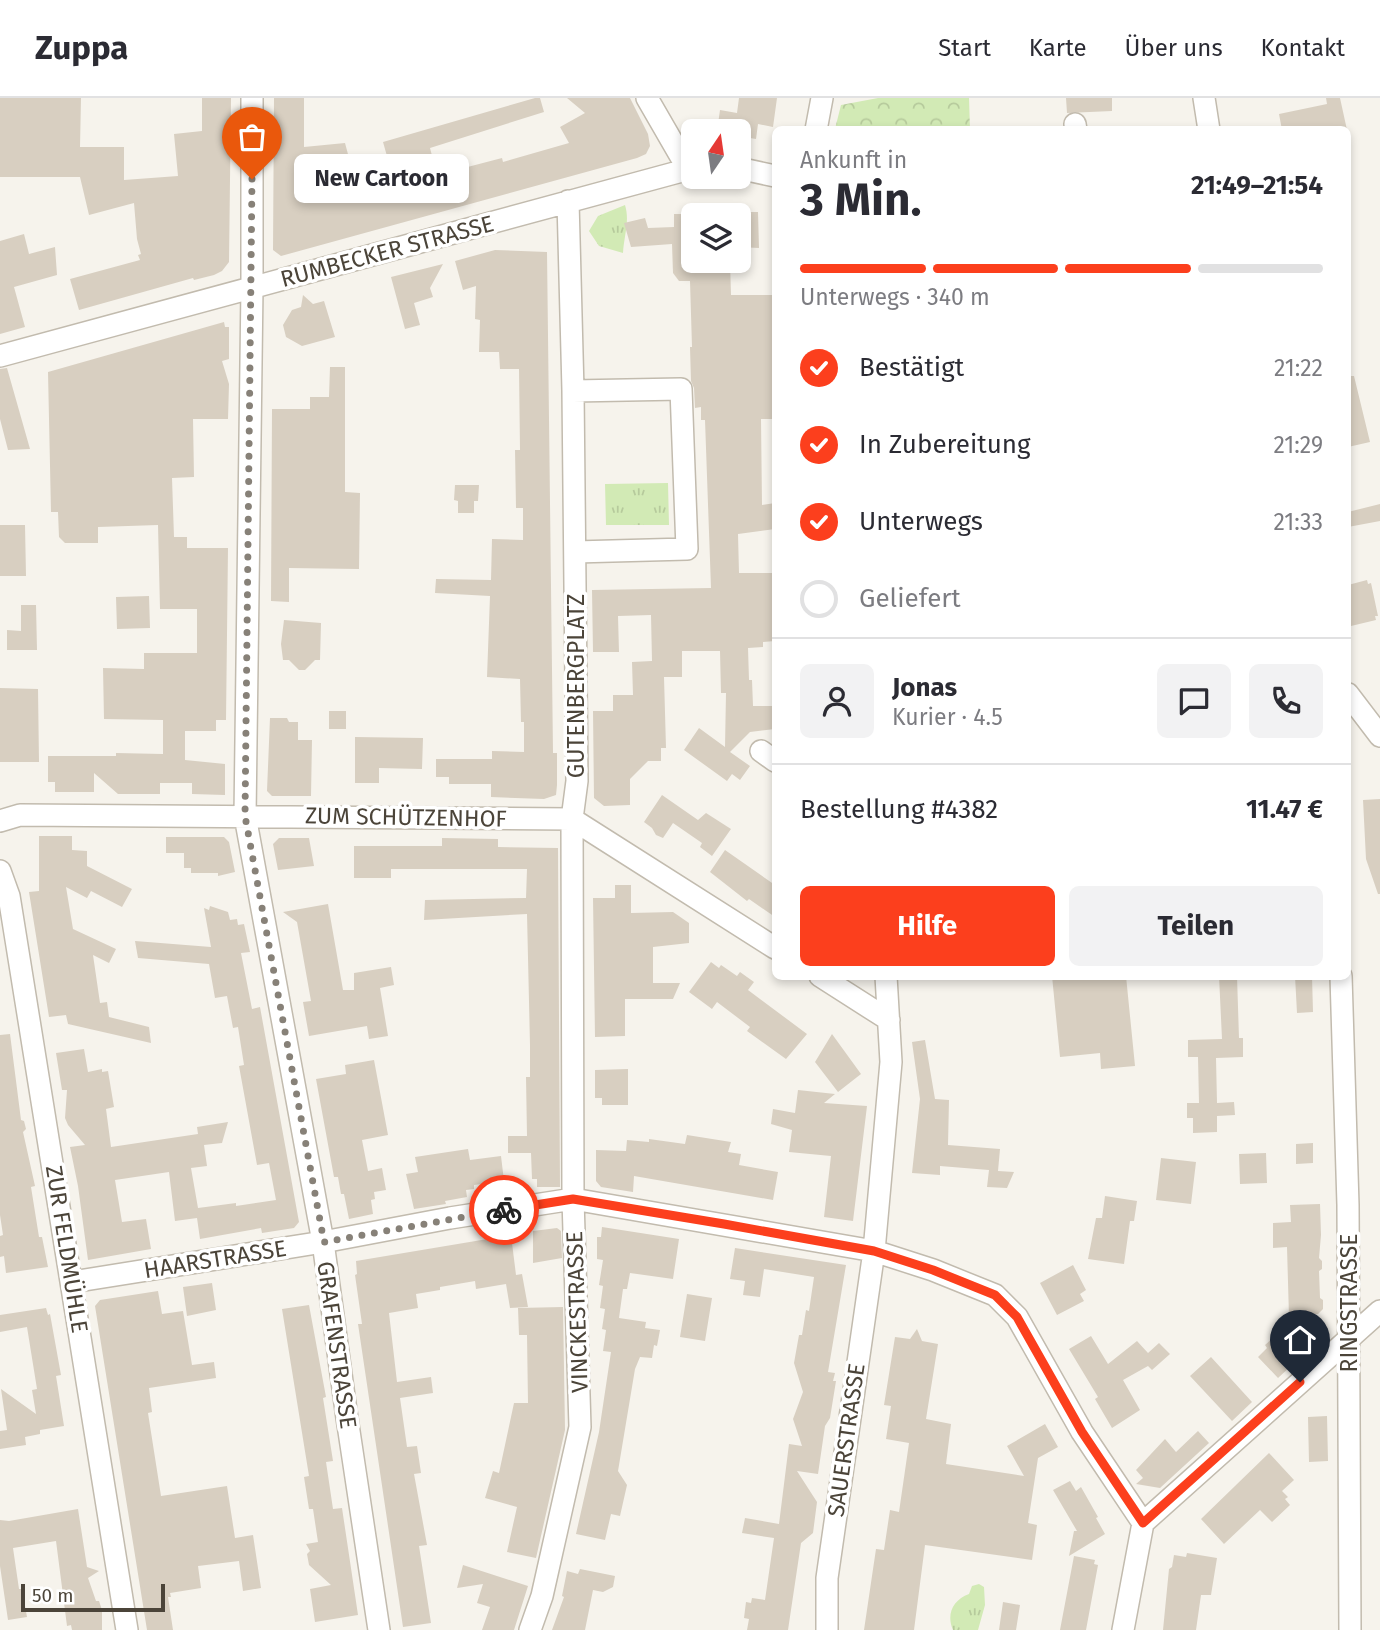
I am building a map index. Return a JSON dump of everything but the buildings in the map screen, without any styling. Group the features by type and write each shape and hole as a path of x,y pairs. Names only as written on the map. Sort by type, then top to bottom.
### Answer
{"street":[{"name":"GRAFENSTRASSE","path":"252,98 245,816 324,1242 379,1630"},
{"path":"647,98 681,154"},
{"path":"817,126 822,98"},
{"path":"1204,98 1208,126"},
{"name":"RUMBECKER STRASSE","path":"0,356 681,171"},
{"path":"751,171 772,175"},
{"name":"GUTENBERGPLATZ","path":"568,201 577,781 572,819"},
{"path":"573,391 681,389 687,548 575,552"},
{"path":"1351,698 1380,736"},
{"name":"ZUM SCHÜTZENHOF","path":"0,821 20,815 572,819"},
{"path":"572,819 772,946"},
{"name":"VINCKESTRASSE","path":"530,1630 542,1596 580,1427 573,1199 572,819"},
{"name":"ZUR FELDMÜHLE","path":"0,871 9,896 127,1630"},
{"path":"826,980 889,1020"},
{"path":"874,1251 891,1062 886,980"},
{"name":"RINGSTRASSE","path":"1341,980 1348,1205 1350,1630"},
{"name":"HAARSTRASSE","path":"72,1282 573,1199 874,1251 933,1270 995,1295 1017,1317 1082,1432 1143,1523"},
{"name":"SAUERSTRASSE","path":"827,1630 827,1578 874,1251"},
{"path":"1123,1630 1143,1523 1380,1311"}],"green space":[{"path":"878,98 969,98 970,126 836,126 841,105"},
{"path":"625,205 627,223 623,253 599,246 589,231 598,216"},
{"path":"668,483 669,525 606,525 605,484"},
{"path":"979,1584 984,1587 985,1605 978,1630 953,1630 950,1618 952,1608 969,1594 972,1586"}],"way so far":[{"path":"252,179 245,816 324,1242 504,1210"}],"place":[{"name":"New Cartoon","path":"252,179"}],"route":[{"path":"504,1210 573,1199 724,1224 874,1251 933,1270 995,1295 1017,1317 1082,1432 1143,1523 1300,1382"}]}
